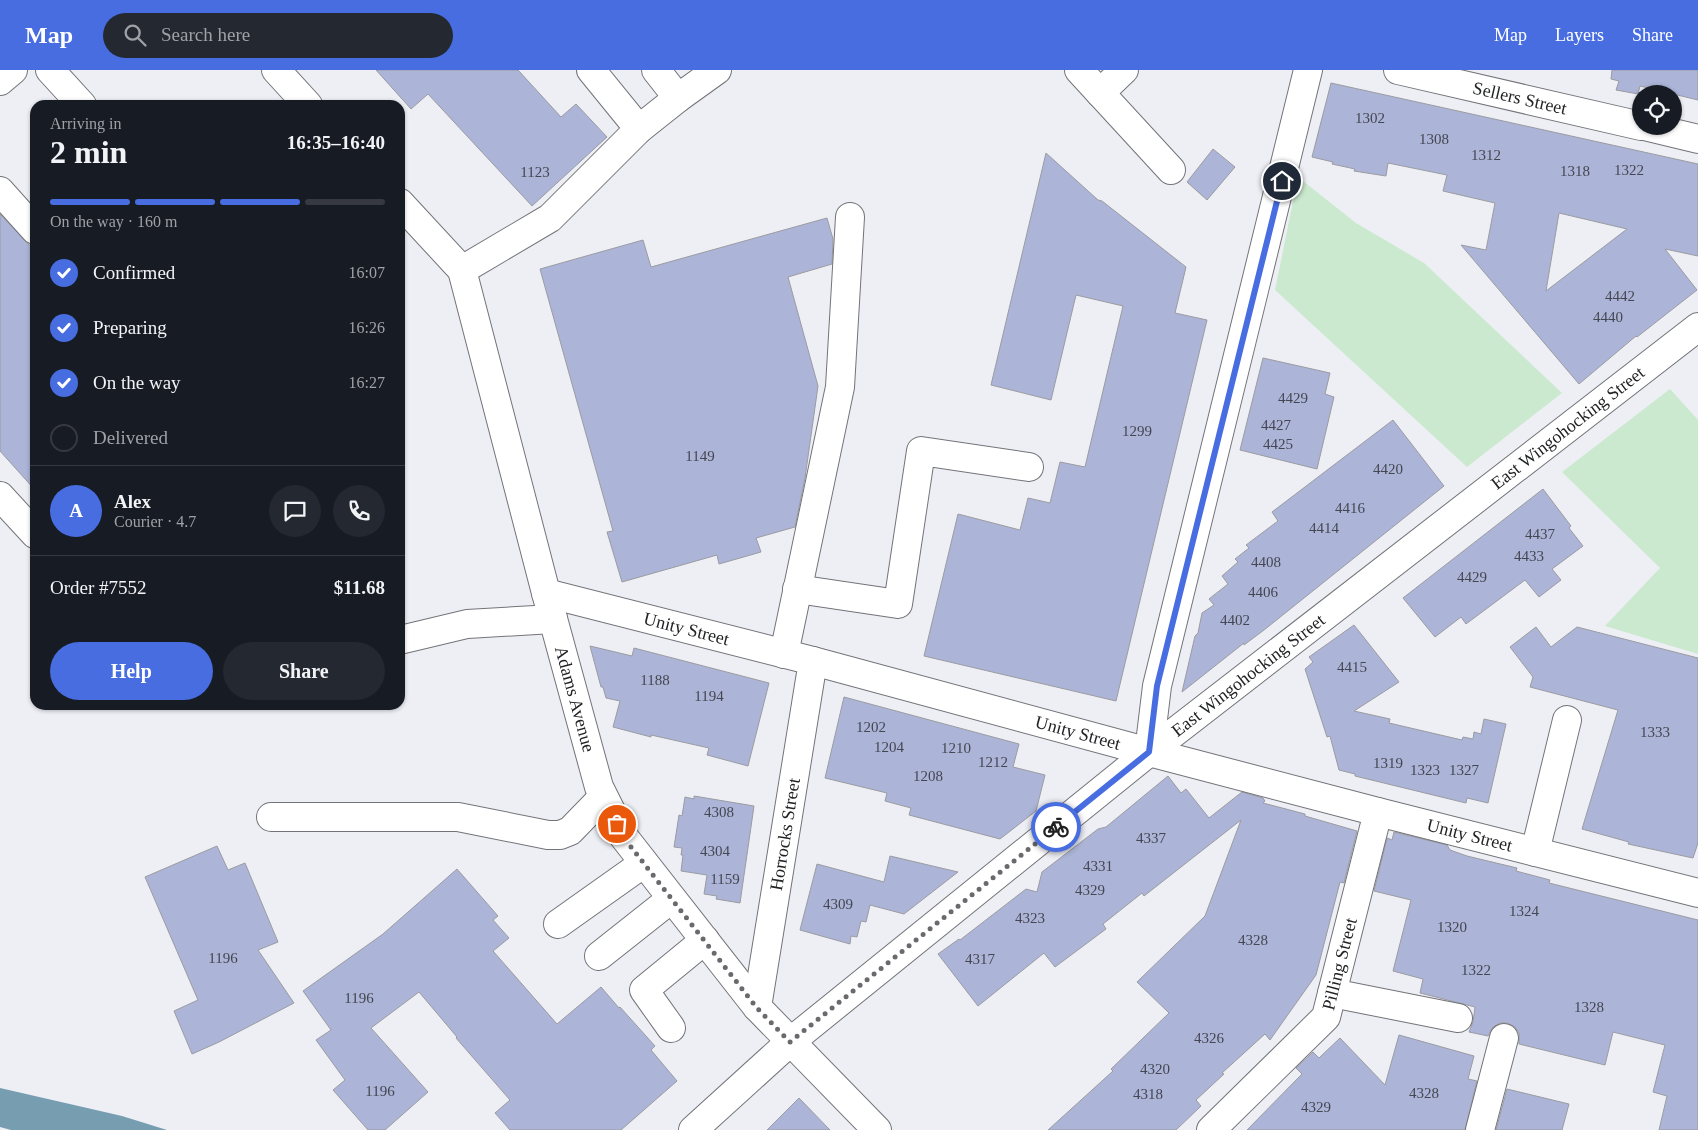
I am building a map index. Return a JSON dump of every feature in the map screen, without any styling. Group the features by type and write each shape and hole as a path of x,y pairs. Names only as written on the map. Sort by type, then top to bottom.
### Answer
{"street":[{"path":"0,81 13,70"},
{"path":"50,70 77,100"},
{"path":"276,70 303,100"},
{"path":"591,70 639,129"},
{"path":"656,70 678,98"},
{"path":"462,270 550,218 639,129 717,70"},
{"path":"1079,70 1171,170"},
{"path":"1100,93 1124,70"},
{"path":"1149,752 1157,686 1308,70"},
{"name":"Sellers Street","path":"1398,70 1632,123"},
{"name":"Sellers Street","path":"1681,135 1698,139"},
{"path":"0,191 30,224"},
{"name":"Adams Avenue","path":"405,208 462,270 546,593 598,787 603,797 624,838 757,1008 877,1130"},
{"path":"784,654 840,387 850,217"},
{"name":"East Wingohocking Street","path":"693,1130 790,1042 1149,752 1698,327"},
{"path":"798,589 898,604 921,451 1029,467"},
{"path":"0,496 30,529"},
{"name":"Unity Street","path":"546,593 813,661 1378,812 1698,893"},
{"path":"405,639 467,624 553,619"},
{"name":"Horrocks Street","path":"757,1008 813,661"},
{"path":"1535,852 1567,720"},
{"path":"271,817 458,817 560,836 570,831 603,797"},
{"name":"Pilling Street","path":"1211,1130 1326,1017 1378,812"},
{"path":"558,924 644,863"},
{"path":"599,956 671,898"},
{"path":"672,1028 644,990 704,940"},
{"path":"1332,993 1458,1018"},
{"path":"1480,1130 1504,1038"}],"green space":[{"path":"1298,177 1356,223 1424,263 1562,393 1467,467 1275,290"},
{"path":"1670,389 1698,420 1698,654 1605,626 1660,568 1562,472"}],"water":[{"path":"0,1088 122,1116 167,1130 11,1130 0,1127"}],"building":[{"path":"376,70 518,70 561,117 576,104 607,137 532,206 428,94 411,109 405,100"},
{"path":"1612,70 1698,70 1698,100 1682,96 1682,85 1632,85 1632,93 1616,90 1619,81 1611,79"},
{"path":"1331,83 1698,164 1698,256 1665,249 1697,290 1636,336 1579,384 1461,245 1486,250 1495,203 1443,191 1447,175 1388,163 1386,176 1354,171 1355,169 1312,157","holes":["1559,213 1627,229 1546,291"]},
{"path":"1213,149 1235,167 1207,200 1187,182"},
{"path":"1046,153 1098,200 1102,201 1186,267 1175,313 1207,320 1116,701 924,656 958,514 1020,530 1028,498 1050,503 1060,462 1085,467 1123,306 1076,295 1051,400 991,385"},
{"path":"0,214 30,246 30,484 0,451"},
{"path":"827,218 833,239 832,264 788,277 818,386 805,478 795,527 756,538 761,552 719,564 717,555 622,582 607,532 613,531 540,269 643,240 651,267"},
{"path":"1263,358 1330,373 1325,394 1334,397 1317,469 1240,450"},
{"path":"1393,420 1444,486 1264,630 1244,645 1244,643 1182,692 1202,613 1214,605 1209,599 1228,584 1222,576 1238,562 1235,559 1249,548 1246,545 1278,521 1272,512"},
{"path":"1543,489 1571,526 1569,528 1583,546 1552,569 1561,580 1539,597 1525,580 1466,624 1461,617 1435,637 1403,598"},
{"path":"1354,625 1399,682 1354,711 1390,719 1389,723 1462,740 1463,737 1473,739 1474,732 1481,734 1484,719 1506,724 1488,803 1467,798 1466,803 1355,776 1355,774 1339,770 1330,736 1327,737 1305,669 1313,662 1309,657"},
{"path":"1536,627 1551,647 1577,627 1698,658 1698,843 1693,858 1628,844 1629,842 1582,829 1618,710 1530,687 1533,677 1510,647"},
{"path":"590,646 632,656 634,648 769,683 748,766 707,755 709,748 651,735 651,737 613,727 620,701 606,698 603,687 601,687"},
{"path":"844,697 1019,744 1013,767 1045,775 1036,811 1000,839 909,815 911,808 885,801 887,793 825,778"},
{"path":"1168,776 1181,793 1186,789 1209,818 1242,792 1263,798 1265,801 1263,803 1357,831 1344,883 1340,882 1316,975 1270,1040 1265,1034 1222,1073 1224,1074 1196,1100 1201,1106 1176,1130 1048,1130 1113,1071 1111,1069 1169,1013 1137,982 1205,916 1241,820 1144,896 1142,893 1103,924 1106,929 1055,967 1044,953 978,1006 938,954 960,940 1026,889 1037,892 1042,872 1098,829 1106,827"},
{"path":"694,796 754,806 740,903 716,899 717,896 704,894 707,875 681,871 682,848 674,847 679,815 682,816 685,797 694,799"},
{"path":"1394,832 1447,845 1450,850 1467,856 1517,868 1516,871 1550,880 1549,883 1698,920 1698,1130 1659,1130 1667,1096 1653,1092 1665,1045 1613,1032 1605,1065 1519,1044 1519,1033 1515,1027 1507,1023 1500,1023 1493,1027 1488,1036 1469,1032 1473,1022 1475,1007 1420,993 1423,979 1393,971 1411,900 1374,891 1387,838 1392,840"},
{"path":"217,846 228,870 245,863 278,942 258,950 294,1003 192,1054 174,1011 198,1000 145,877"},
{"path":"890,856 958,872 904,914 870,905 866,922 861,921 857,937 851,936 850,944 800,930 817,864 884,882"},
{"path":"457,869 498,916 493,920 509,938 493,951 557,1024 601,987 655,1046 651,1050 677,1081 621,1130 510,1130 495,1113 510,1100 419,992 371,1028 428,1092 385,1130 368,1130 333,1090 345,1080 316,1040 331,1030 303,991 383,934"},
{"path":"1399,1035 1474,1056 1468,1079 1477,1081 1465,1130 1247,1130 1302,1074 1296,1068 1313,1052 1319,1058 1340,1038 1385,1085"},
{"path":"1507,1089 1569,1104 1562,1130 1496,1130"},
{"path":"799,1098 830,1130 767,1130"}],"way so far":[{"path":"617,824 624,838 757,1008 790,1042 1056,827"}],"route":[{"path":"1056,827 1149,752 1157,686 1282,181"}]}
